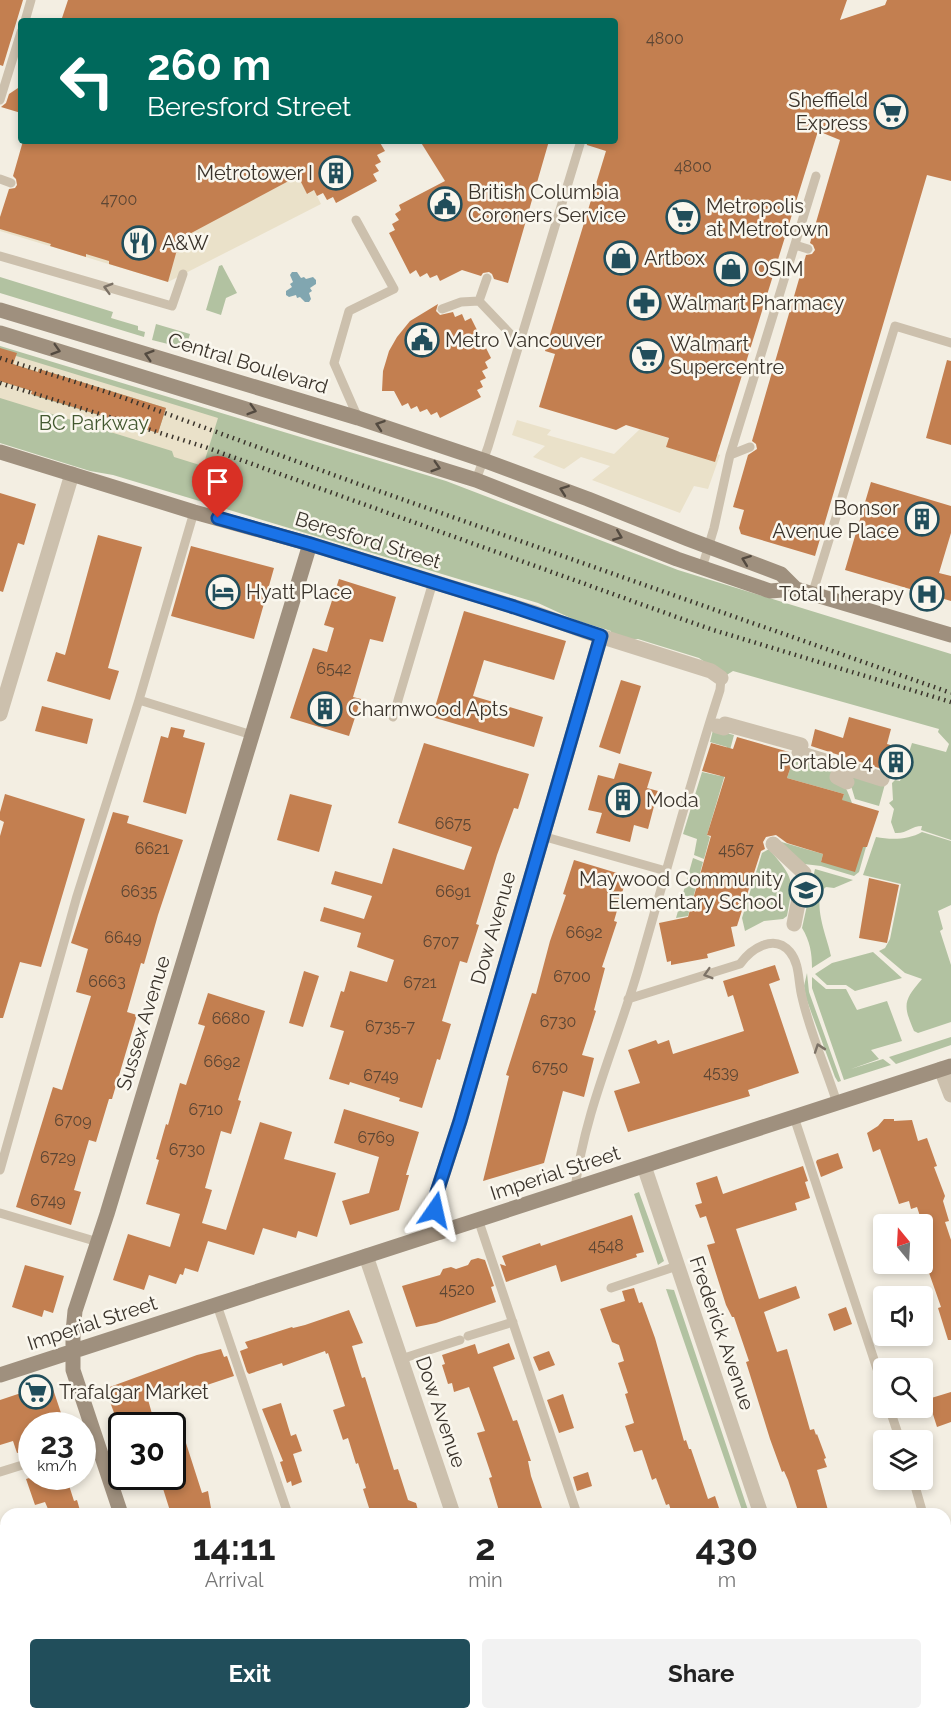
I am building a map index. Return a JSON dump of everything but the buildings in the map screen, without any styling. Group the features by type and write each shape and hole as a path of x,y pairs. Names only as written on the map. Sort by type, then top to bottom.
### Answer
{"street":[{"name":"Central Boulevard","path":"0,310 358,418 483,460 782,574 796,589"},
{"name":"Central Boulevard","path":"0,333 476,480 702,568 770,591 796,589 951,636"},
{"name":"Beresford Street","path":"0,452 535,613 711,671 721,678"},
{"path":"0,714 72,474"},
{"name":"Sussex Avenue","path":"83,1412 73,1370 75,1311 310,544"},
{"name":"Dow Avenue","path":"441,1232 436,1215 437,1192 460,1121 601,636"},
{"path":"717,726 723,728 725,724 736,730 801,745 799,753 882,779"},
{"path":"841,766 837,777 847,782"},
{"path":"773,844 804,873 794,924"},
{"path":"946,1068 951,1095"},
{"name":"Imperial Street","path":"0,1375 946,1068"},
{"name":"Frederick Avenue","path":"644,1166 759,1508"},
{"name":"Dow Avenue","path":"366,1256 451,1508"},
{"name":"Sussex Avenue","path":"96,1458 118,1508"}],"lane":[{"path":"26,18 31,0"},
{"path":"0,100 18,43"},
{"path":"476,480 580,144"},
{"path":"702,568 730,455 816,176"},
{"path":"0,179 11,183"},
{"path":"356,219 394,289 349,311 334,363 358,418"},
{"path":"795,245 808,249"},
{"path":"0,256 172,306 183,274"},
{"path":"479,301 488,278"},
{"path":"442,309 461,302 479,301 519,343"},
{"path":"812,595 895,326 951,343"},
{"path":"730,455 750,447"},
{"path":"0,1170 77,896 139,700 194,512"},
{"path":"393,717 432,582"},
{"path":"574,1189 589,1122 720,690 721,678"},
{"path":"139,700 252,735"},
{"path":"542,836 666,871"},
{"path":"628,999 740,964 746,955 759,946 778,945 789,950 795,960 802,998 837,1103"},
{"path":"794,1117 873,1358"},
{"path":"0,1213 98,1242"},
{"path":"478,1219 575,1508"},
{"path":"611,1288 677,1266"},
{"path":"217,1305 286,1508"},
{"path":"401,1359 513,1322"},
{"path":"0,1472 18,1466"},
{"path":"916,1490 921,1508"}],"green space":[{"path":"222,265 237,293 226,298 221,315 206,310 219,266"},
{"path":"0,277 113,312 111,318 138,326 138,330 145,332 144,337 0,293"},
{"path":"156,324 190,334 186,347 152,340"},
{"name":"BC Parkway","path":"0,346 446,481 678,570 951,654 951,840 921,830 922,826 895,833 891,822 894,809 889,803 893,800 892,783 895,780 900,781 912,743 946,752 949,744 938,732 939,729 733,671 725,676 699,658 638,639 625,640 610,635 611,631 575,620 538,603 0,443"},
{"path":"713,730 734,735 730,750 710,742"},
{"path":"794,757 832,771 844,784 853,806 841,802 844,794 787,778"},
{"path":"726,761 729,761 707,835 710,837 704,859 694,855 697,839 683,834 702,772 720,776"},
{"path":"852,772 885,784 879,806 855,799 849,779"},
{"path":"922,832 951,841 951,905 938,911 943,929 940,931 951,965 951,1022 918,1033 914,1031 910,1022 907,1004 911,993 922,979 905,973 879,951 885,948 890,939 901,884 863,875 876,837 899,839"},
{"path":"778,841 823,854 821,862 863,846 866,847 859,872 854,876 821,866 804,864"},
{"path":"769,849 788,873 790,880 791,894 787,916 783,919 764,921 745,931 742,918 762,853"},
{"path":"693,858 703,862 688,916 676,918"},
{"path":"815,869 853,880 834,888 826,887 821,893 821,920 831,956 812,968 810,947 802,928"},
{"path":"873,952 902,978 855,991 846,985 827,985 815,974 832,963"},
{"path":"807,973 809,992 841,1081 838,1082 806,998 804,986"},
{"path":"812,977 826,989 846,989 857,1010 887,1001 902,1041 871,1050 879,1059 851,1069 883,1059 891,1065 844,1080 812,988"},
{"path":"951,1037 951,1045 896,1064 889,1057"},
{"path":"639,1192 664,1261 658,1265 634,1194"},
{"path":"666,1289 674,1290 747,1508 741,1508"}],"shaded area":[{"path":"293,167 308,194 314,190 321,204 168,282 0,231 0,216 162,265 172,231"},
{"path":"0,351 218,418 203,466 174,457 172,451 0,398 0,381 32,391 32,395 158,433 166,408 39,369 38,372 0,360"},
{"path":"517,420 551,430 547,435 614,454 640,429 720,455 708,489 694,486 680,513 592,480 610,466 581,457 564,469 533,457 545,446 512,435"}],"water":[{"path":"292,272 297,272 301,278 313,277 316,280 316,284 310,288 312,291 309,293 311,299 309,302 305,302 300,297 297,298 296,295 289,297 286,295 286,291 292,287 290,284 293,282 290,275"}],"railway":[{"path":"0,358 110,393 353,482 951,693"},
{"path":"0,383 205,447 710,629 951,702"}],"place":[{"name":"Sheffield Express","path":"891,112"},
{"name":"Metrotower I","path":"336,173"},
{"name":"British Columbia Coroners Service","path":"445,204"},
{"name":"Metropolis at Metrotown","path":"683,217"},
{"name":"A&W","path":"139,243"},
{"name":"Artbox","path":"621,258"},
{"name":"OSIM","path":"731,269"},
{"name":"Walmart Pharmacy","path":"644,303"},
{"name":"Metro Vancouver","path":"422,340"},
{"name":"Walmart Supercentre","path":"647,356"},
{"name":"Bonsor Avenue Place","path":"922,519"},
{"name":"Hyatt Place","path":"223,592"},
{"name":"Total Therapy","path":"927,594"},
{"name":"Charmwood Apts","path":"325,709"},
{"name":"Portable 4","path":"896,762"},
{"name":"Moda","path":"623,800"},
{"name":"Maywood Community Elementary School","path":"806,890"},
{"name":"Trafalgar Market","path":"36,1392"}],"route":[{"path":"218,518 535,613 601,636 460,1121 437,1192 435,1210"}]}
